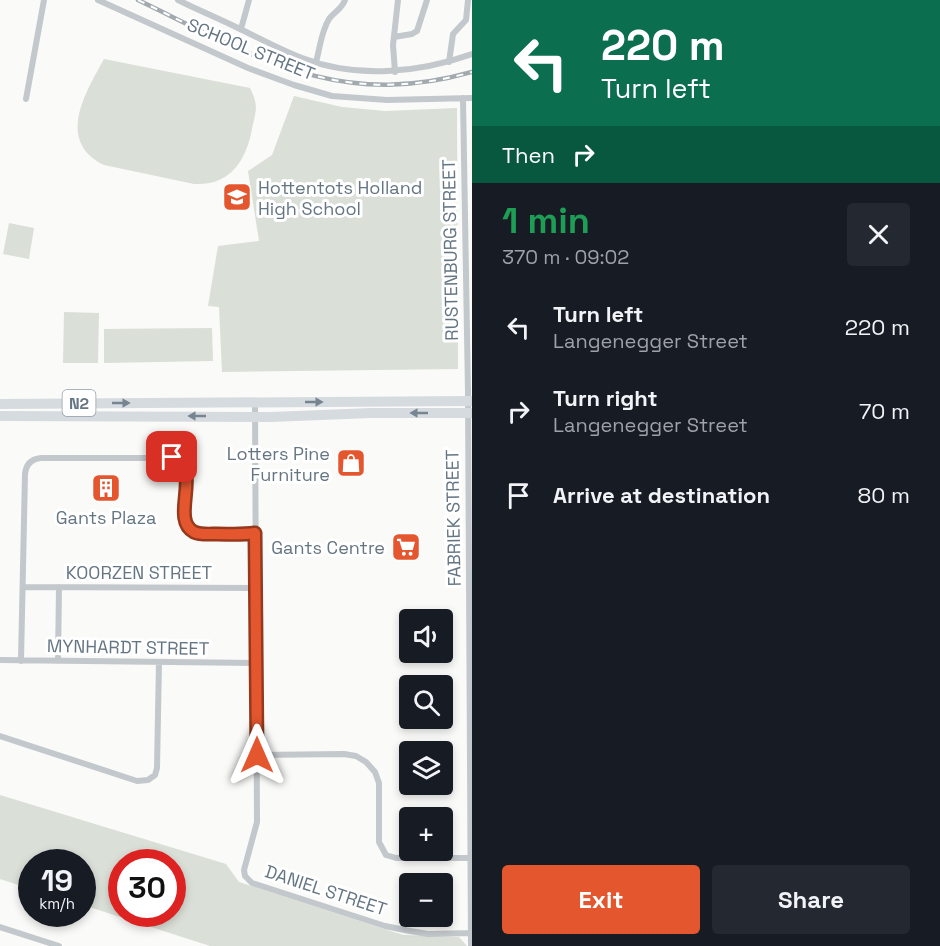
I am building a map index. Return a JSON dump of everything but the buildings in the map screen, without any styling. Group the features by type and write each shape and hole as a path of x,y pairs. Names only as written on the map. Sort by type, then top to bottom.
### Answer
{"highway":[{"name":"N2","path":"0,404 470,401"},
{"name":"N2","path":"0,416 470,413"}],"street":[{"path":"26,99 44,0"},
{"name":"SCHOOL STREET","path":"98,0 248,68 332,96 369,100 472,98"},
{"path":"178,0 293,54 338,68 395,72 416,70 472,54"},
{"path":"241,29 249,0"},
{"path":"316,62 325,28 345,0"},
{"path":"395,72 394,37 398,0"},
{"path":"394,37 417,31 427,0"},
{"path":"449,62 453,34 466,20 468,0"},
{"name":"RUSTENBURG STREET","path":"463,98 464,175 469,250 470,413"},
{"path":"464,175 472,175"},
{"path":"255,402 257,755 344,754 361,759 373,769 378,779 379,842 386,855 396,858 471,858"},
{"name":"FABRIEK STREET","path":"470,413 471,946"},
{"path":"21,661 25,474 28,464 37,458 175,458 182,462 186,471 185,520 189,529 198,534 255,533"},
{"name":"KOORZEN STREET","path":"22,586 256,588"},
{"path":"58,661 59,587"},
{"name":"MYNHARDT STREET","path":"0,660 256,663"},
{"path":"0,736 137,781 148,780 155,775 158,768 159,662"},
{"name":"DANIEL STREET","path":"257,755 257,822 244,867 245,876 252,883 385,926 421,933 472,933"},
{"path":"0,927 59,946"}],"shaded area":[{"path":"104,59 250,88 256,104 255,117 241,161 227,176 217,181 194,184 104,165 89,155 81,143 78,130 79,115 83,101"},
{"path":"294,96 342,107 385,111 457,108 458,369 222,372 219,307 208,306 218,246 259,241 248,171 272,155"},
{"path":"9,223 34,228 29,259 3,254"},
{"path":"64,312 99,313 98,363 63,363"},
{"path":"212,328 213,361 104,363 104,329"},
{"path":"0,795 177,849 108,849 108,913 96,909 96,849 18,849 18,885 0,879"},
{"path":"186,852 226,864 239,882 403,935 459,937 467,946 210,946 151,927 186,927"}],"railway":[{"path":"138,0 259,57 298,71 338,81 380,85 424,82 472,72"}],"place":[{"name":"Hottentots Holland High School","path":"237,197"},
{"name":"Lotters Pine Furniture","path":"351,463"},
{"name":"Gants Plaza","path":"106,488"},
{"name":"Gants Centre","path":"406,547"}],"route":[{"path":"172,457 182,462 186,471 185,520 189,529 198,534 255,533 257,755"}]}
